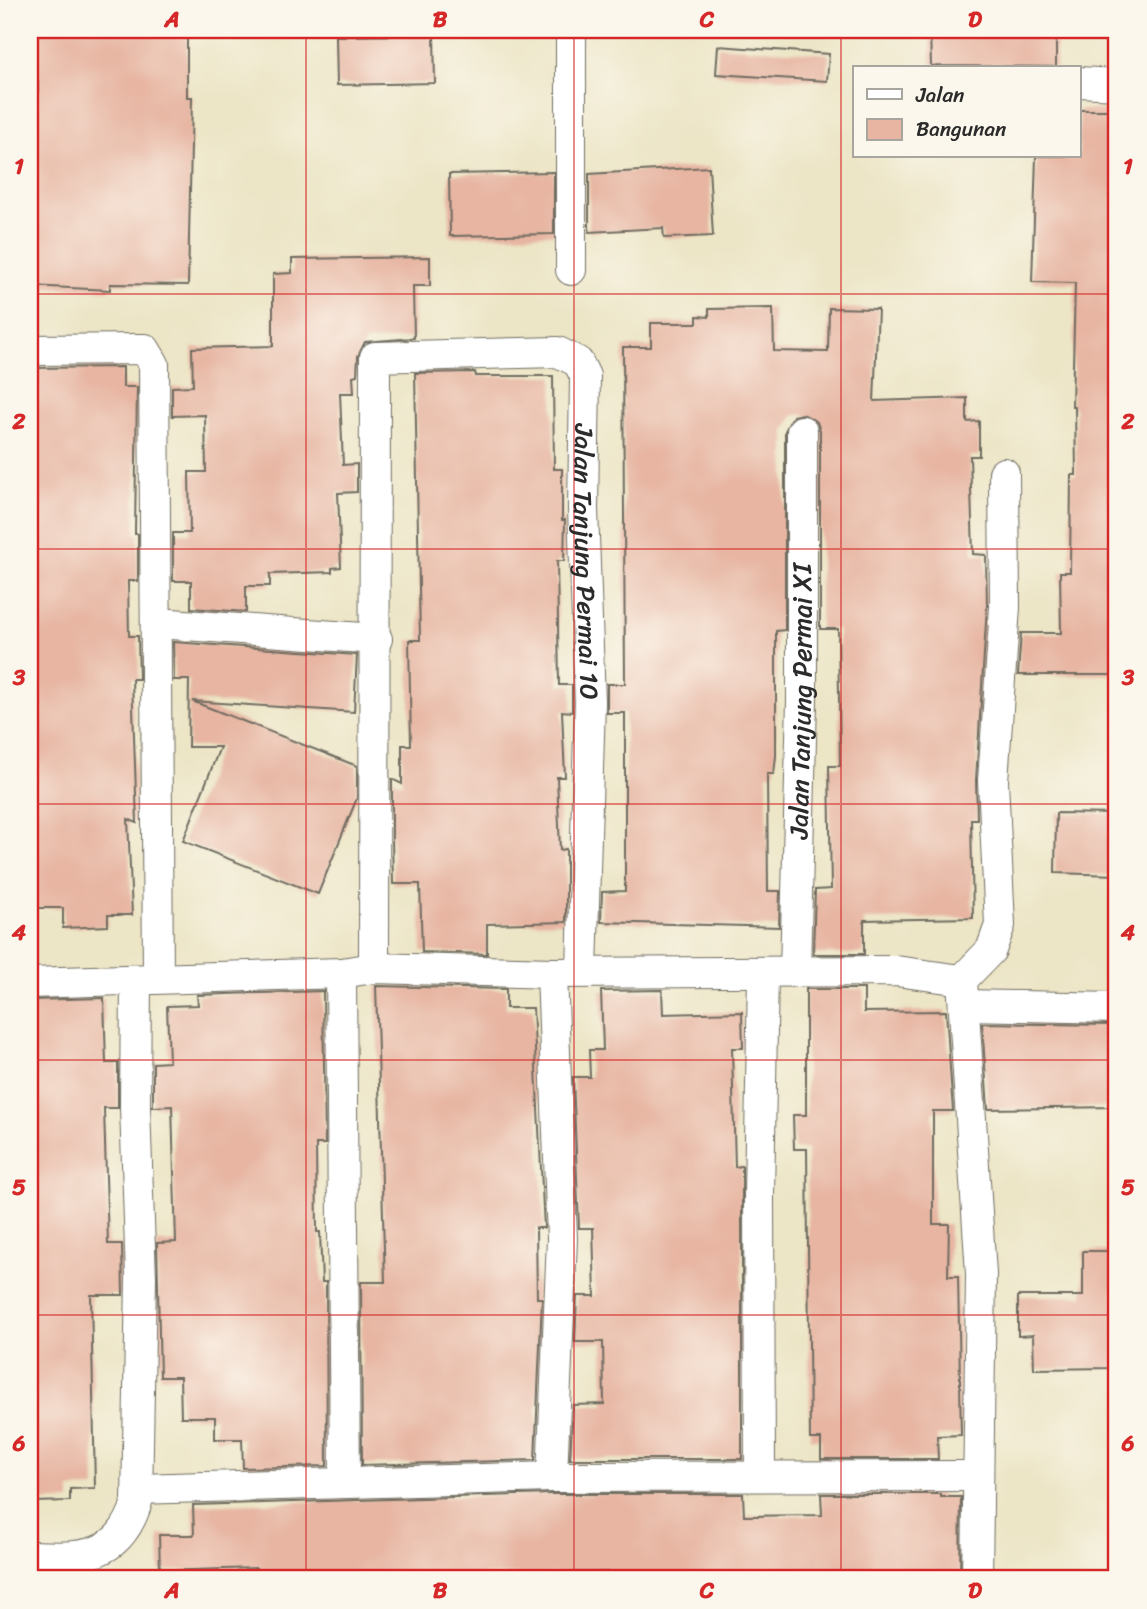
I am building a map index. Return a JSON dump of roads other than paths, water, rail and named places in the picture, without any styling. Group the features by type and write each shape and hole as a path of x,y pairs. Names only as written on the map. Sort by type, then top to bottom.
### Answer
{"street":[{"path":"571,30 571,270"},
{"path":"1080,82 1117,84"},
{"path":"30,350 145,349 153,364 158,623 147,980 135,1107 141,1278 137,1502 127,1527 83,1568 30,1556"},
{"name":"Jalan Tanjung Permai 10","path":"377,639 375,357 558,352 578,362 585,376 583,509 590,702 582,971"},
{"name":"Jalan Tanjung Permai XI","path":"795,972 802,700 802,430"},
{"path":"977,1579 981,1275 963,993 990,950 1000,925 993,781 1005,607 1004,473"},
{"path":"158,623 377,639 374,968"},
{"path":"30,983 341,972 374,968 552,973 582,971 763,974 896,971 963,993 1117,1008"},
{"path":"341,972 345,1481"},
{"path":"552,973 562,1239 552,1477"},
{"path":"760,1475 759,1195 763,974"},
{"path":"138,1489 552,1477 977,1476"}]}
